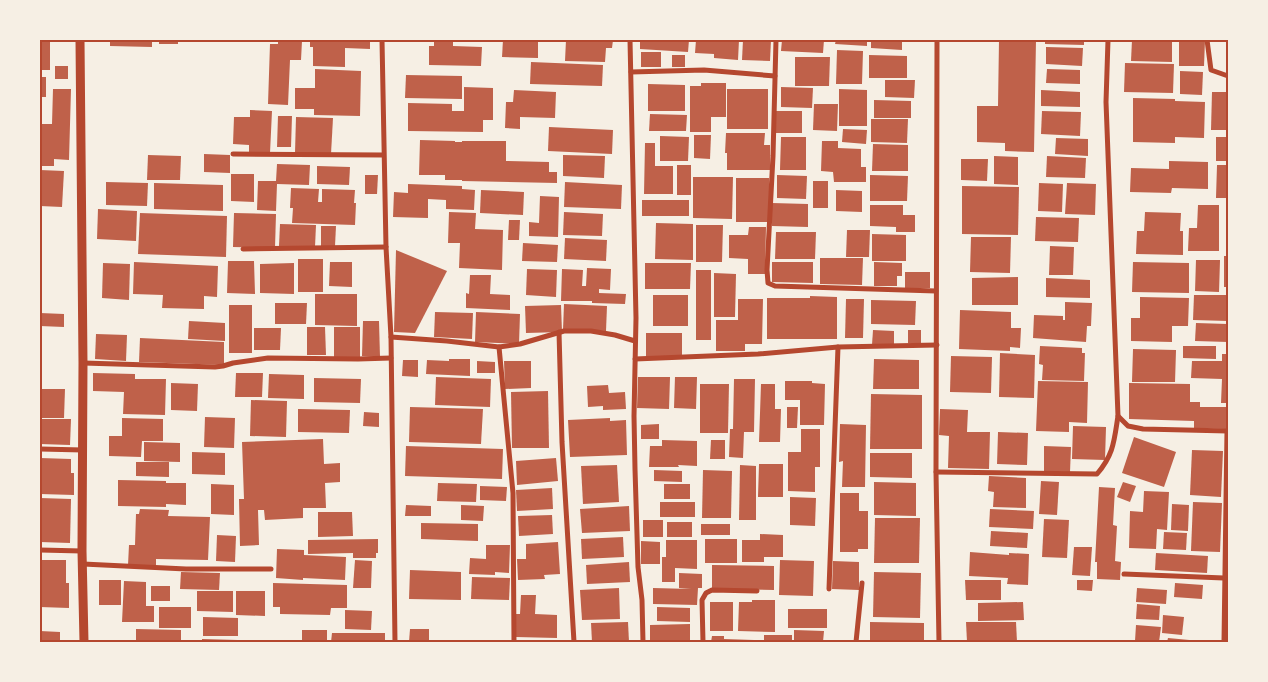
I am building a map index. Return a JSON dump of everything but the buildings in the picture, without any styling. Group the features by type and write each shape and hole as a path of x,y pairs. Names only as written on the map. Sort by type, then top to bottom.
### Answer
{"street":[{"path":"80,40 84,642"},
{"path":"382,40 383,155 391,338 395,642"},
{"path":"630,40 636,318 635,469 638,567 642,600 643,642"},
{"path":"776,40 773,156 766,270 768,283 775,286 936,291"},
{"path":"937,40 936,472 939,642"},
{"path":"936,472 1097,474 1106,464 1112,450 1118,416 1106,102 1108,40"},
{"path":"1207,40 1210,70 1228,76"},
{"path":"631,72 704,70 775,76"},
{"path":"233,154 383,155"},
{"path":"243,249 386,248"},
{"path":"391,338 447,341 499,347 520,344 559,332 591,331 615,334 635,341"},
{"path":"559,332 562,442 574,642"},
{"path":"635,359 758,354 838,347 937,345"},
{"path":"499,347 513,493 514,642"},
{"path":"829,589 838,347"},
{"path":"83,363 215,367 233,362 268,358 391,358"},
{"path":"1118,416 1128,426 1143,429 1227,431 1224,642"},
{"path":"40,449 83,450"},
{"path":"40,550 82,551"},
{"path":"83,564 186,569 271,569"},
{"path":"1124,574 1224,578"},
{"path":"856,642 862,583"},
{"path":"704,642 702,600 706,592 712,590 757,591"}]}
